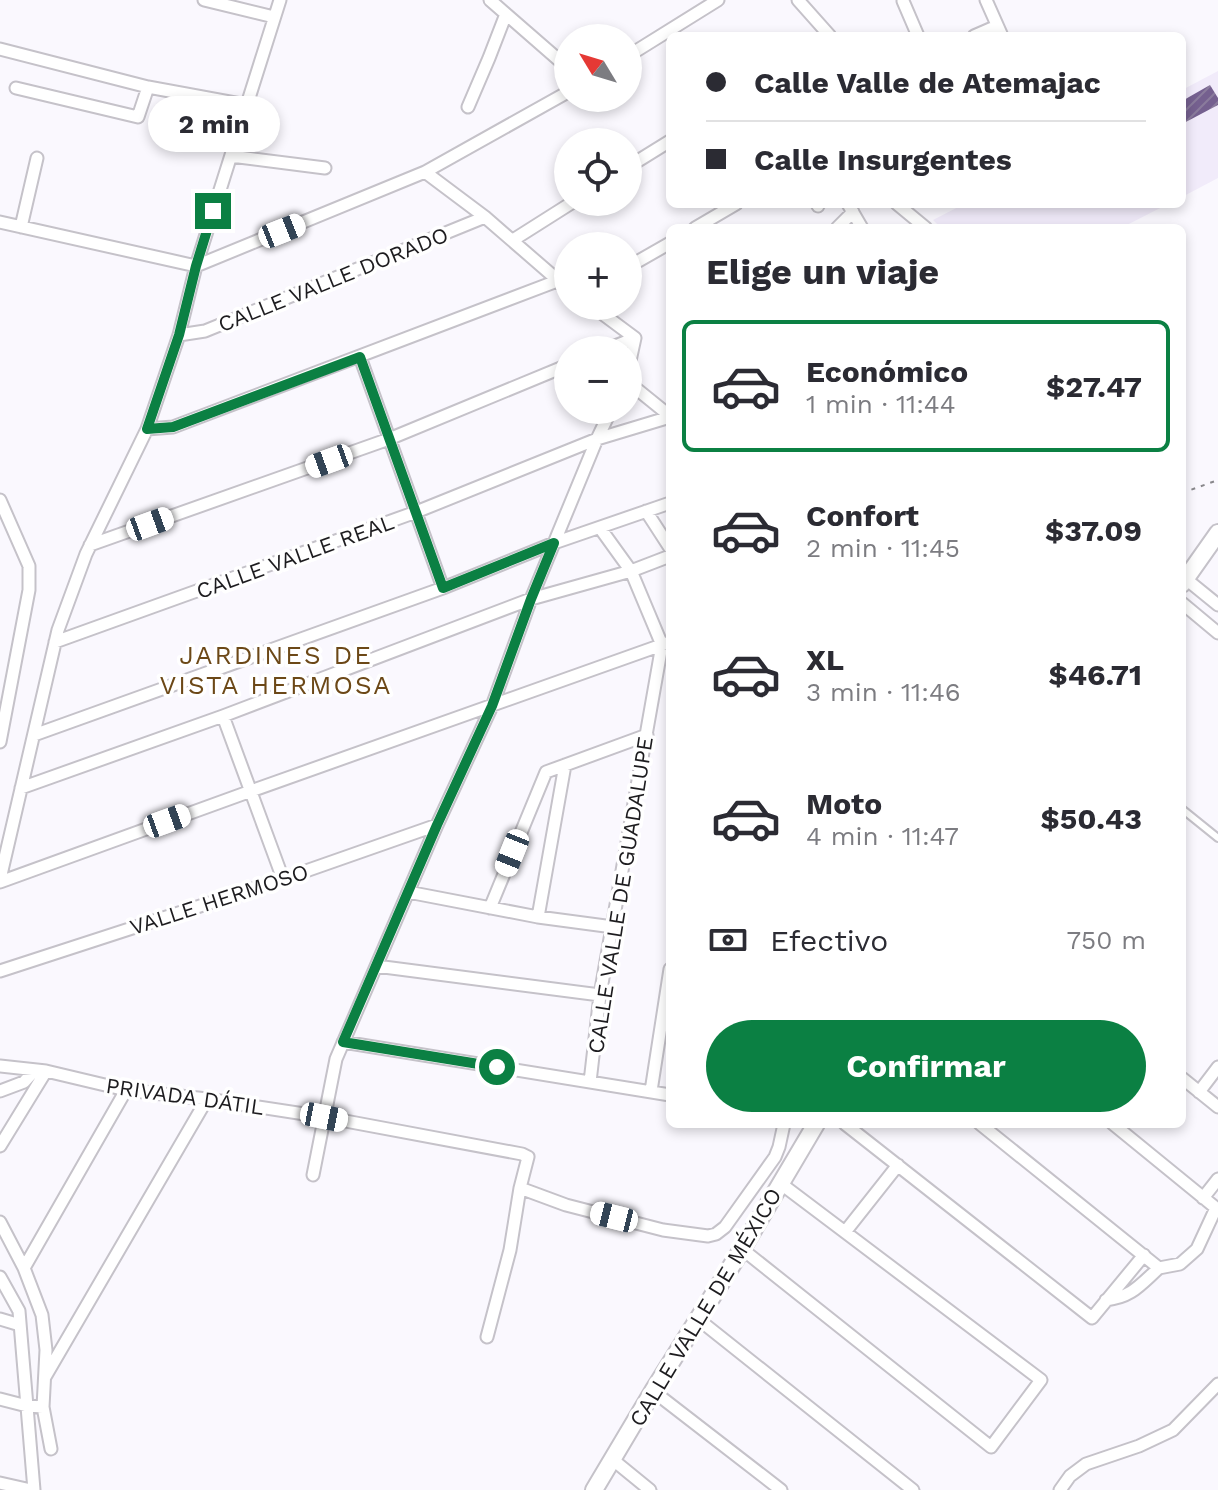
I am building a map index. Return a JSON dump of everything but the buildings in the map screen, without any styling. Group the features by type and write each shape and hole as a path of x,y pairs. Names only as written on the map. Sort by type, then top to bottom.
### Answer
{"street":[{"path":"204,0 274,17"},
{"path":"0,881 56,636 90,545 147,429 179,335 196,266 280,0"},
{"path":"490,0 554,56"},
{"path":"667,32 718,0"},
{"path":"798,0 826,32"},
{"path":"986,0 999,31"},
{"path":"903,1 916,32"},
{"path":"468,107 506,14"},
{"path":"642,47 666,32"},
{"path":"0,49 148,87 246,105"},
{"path":"16,88 138,117 148,87"},
{"path":"0,222 196,266 425,172 554,100"},
{"path":"642,158 666,143"},
{"path":"231,156 325,168"},
{"path":"21,227 37,158"},
{"path":"425,172 513,240 554,278"},
{"path":"702,224 729,208"},
{"path":"902,208 921,224"},
{"path":"513,240 554,214"},
{"name":"CALLE VALLE DORADO","path":"179,335 205,331 485,217"},
{"path":"642,259 666,245"},
{"path":"147,429 173,427 554,282"},
{"path":"611,320 632,336"},
{"path":"360,357 443,588"},
{"path":"90,545 389,439 554,371"},
{"path":"642,394 666,414"},
{"name":"CALLE VALLE REAL","path":"56,636 416,512 597,439 666,418"},
{"path":"313,1175 336,1059 492,706 531,599 604,424"},
{"path":"0,500 29,566 29,590 0,742"},
{"path":"34,735 666,504"},
{"path":"646,511 666,542"},
{"path":"0,881 666,644 631,571 600,528"},
{"path":"1186,579 1218,533"},
{"path":"21,788 223,716 531,599 631,571 666,558"},
{"path":"1186,583 1218,605"},
{"path":"1186,606 1218,633"},
{"name":"CALLE VALLE DE GUADALUPE","path":"590,1082 600,995 666,644"},
{"path":"223,716 283,879"},
{"path":"490,908 546,772 647,735"},
{"path":"538,917 565,765"},
{"name":"VALLE HERMOSO","path":"0,971 283,879 437,825"},
{"path":"408,892 538,917 613,927"},
{"path":"376,966 600,995"},
{"path":"651,1091 666,1016"},
{"path":"343,1042 666,1094"},
{"name":"PRIVADA DÁTIL","path":"0,1066 41,1071 126,1090 324,1117 522,1154 528,1157 520,1188"},
{"path":"1199,1092 1218,1067"},
{"path":"0,1091 24,1082 41,1071"},
{"path":"0,1146 41,1071"},
{"path":"1186,1081 1218,1107"},
{"path":"24,1268 126,1090"},
{"path":"45,1377 207,1099"},
{"path":"487,1337 510,1250 520,1188 566,1205 663,1230 708,1236 725,1227 775,1157 783,1128"},
{"name":"CALLE VALLE DE MÉXICO","path":"594,1490 814,1128"},
{"path":"850,1128 1092,1318 1144,1255"},
{"path":"985,1128 1159,1268"},
{"path":"1106,1300 1131,1293 1159,1268 1180,1264 1197,1249 1217,1205 1203,1198 1118,1128"},
{"path":"845,1232 898,1165"},
{"path":"1203,1198 1218,1179"},
{"path":"742,1249 991,1447 1041,1380 780,1183"},
{"path":"0,1222 24,1268 42,1315 46,1350 43,1407 51,1449"},
{"path":"0,1277 19,1311 33,1490 0,1483"},
{"path":"0,1319 20,1325"},
{"path":"698,1319 913,1490"},
{"path":"1060,1490 1070,1476 1086,1464 1139,1446 1173,1430 1218,1384"},
{"path":"653,1391 781,1490"},
{"path":"0,1399 43,1407"},
{"path":"612,1459 650,1490"}],"lane":[{"path":"1186,812 1218,838"}],"path":[{"path":"1186,492 1218,480"}],"shaded area":[{"path":"1218,71 1218,178 1186,195 1186,88"},
{"path":"956,208 1160,208 1129,224 937,224 933,220"}],"district":[{"name":"JARDINES DE VISTA HERMOSA","path":"276,670"}],"route":[{"path":"213,211 179,335 147,429 173,427 360,357 443,588 554,543 492,706 343,1042 497,1067"}]}
